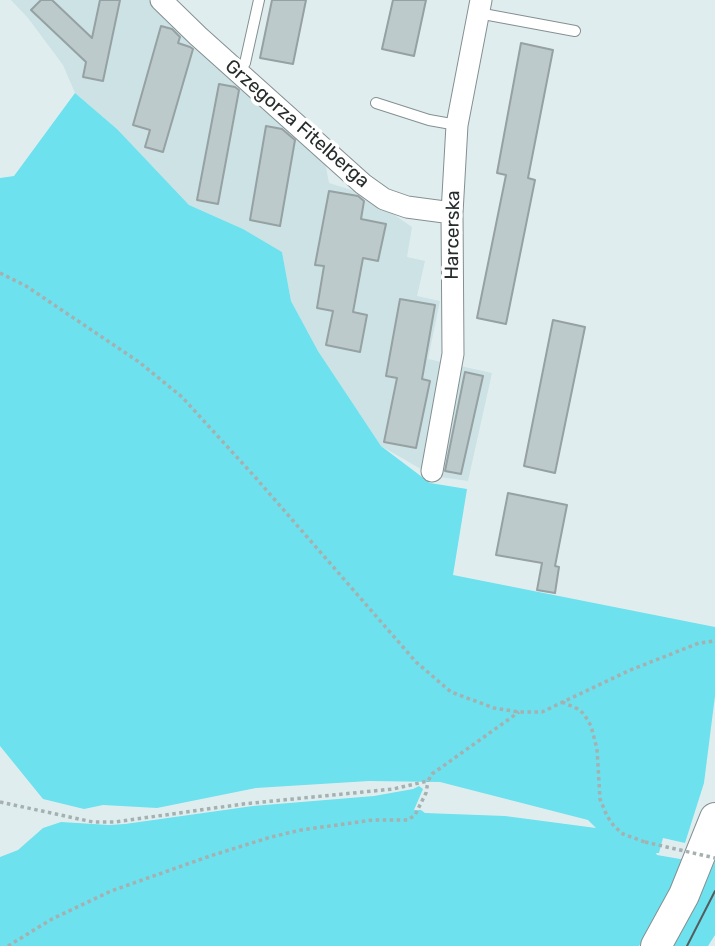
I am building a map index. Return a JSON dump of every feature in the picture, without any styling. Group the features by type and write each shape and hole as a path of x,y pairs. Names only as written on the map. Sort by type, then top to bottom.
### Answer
{"main road":[{"path":"656,946 684,895 715,818"}],"street":[{"name":"Grzegorza Fitelberga","path":"161,0 363,184 384,199 407,207 452,213"},
{"name":"Harcerska","path":"432,471 453,355 452,213 457,125 480,6"}],"lane":[{"path":"239,72 245,63 259,0"},
{"path":"480,6 575,31"},
{"path":"376,103 429,120 457,125"}],"path":[{"path":"0,273 26,286 139,362 182,397 416,662 452,692 494,708 542,712 628,671 699,643 715,641"},
{"path":"562,702 579,709 594,734 598,791 607,816 614,826 623,834 645,842 715,858"},
{"path":"8,946 52,919 111,891 210,856 301,830 362,822 408,820 419,808 432,774 519,712"},
{"path":"0,802 93,822 115,822 243,804 393,789 428,781"}],"shaded area":[{"path":"11,0 151,0 324,157 329,183 364,194 412,227 407,257 425,261 417,296 440,301 428,359 492,373 468,481 433,476 381,446 318,351 291,301 282,252 243,229 189,205 117,129 75,93 63,65"},
{"path":"75,93 117,129 189,205 243,229 282,252 291,301 318,351 381,446 430,483 467,489 453,575 715,627 715,696 704,783 685,843 663,838 659,853 656,853 686,860 639,946 0,946 0,857 18,850 43,828 61,822 125,824 253,806 374,796 419,786 423,789 414,810 425,813 505,816 596,828 588,820 440,782 369,781 256,788 157,808 103,805 84,809 43,799 0,746 0,178 14,176"},
{"path":"715,847 715,935 708,946 667,946"}],"building":[{"path":"41,0 52,0 92,38 100,0 120,0 103,81 83,77 86,62 31,10"},
{"path":"272,0 306,0 293,64 260,58"},
{"path":"393,0 426,0 414,56 382,49"},
{"path":"161,26 172,29 180,37 178,43 193,49 163,152 145,147 150,130 133,125"},
{"path":"521,43 553,50 528,178 535,180 506,324 477,318 506,175 497,173"},
{"path":"219,84 239,90 218,204 197,200"},
{"path":"266,126 282,129 295,140 280,226 250,220"},
{"path":"329,191 358,196 364,201 361,219 386,224 378,261 363,258 353,312 367,315 360,352 326,345 333,311 317,308 324,266 315,265"},
{"path":"400,299 435,305 422,379 430,381 416,448 384,442 397,378 386,376"},
{"path":"553,320 585,327 555,473 524,466"},
{"path":"465,372 483,376 461,474 445,471"},
{"path":"508,493 567,505 555,566 559,567 555,593 537,590 542,563 496,555"}],"tram line":[{"path":"687,946 715,891"}]}
